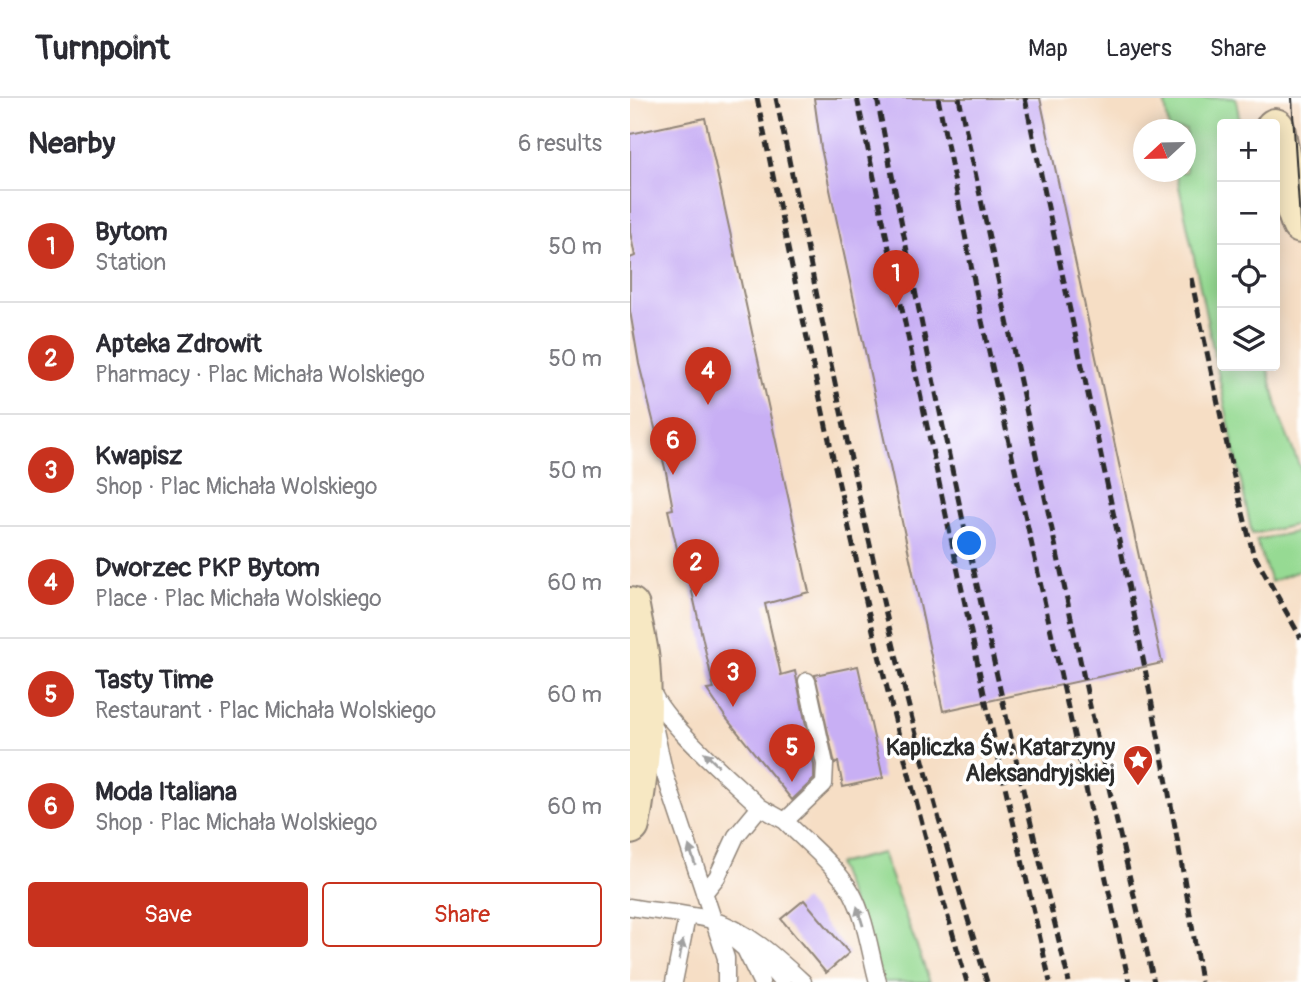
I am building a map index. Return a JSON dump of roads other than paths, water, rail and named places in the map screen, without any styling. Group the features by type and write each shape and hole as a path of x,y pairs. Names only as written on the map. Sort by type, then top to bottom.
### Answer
{"main road":[{"path":"1272,98 1274,119"},
{"path":"1280,155 1285,180 1301,224"},
{"path":"630,607 639,660 642,712 640,755 630,825"}],"lane":[{"path":"639,660 655,700 675,724 760,807 785,821 842,879 853,895 860,913 878,982"},
{"path":"639,660 665,775 726,958 726,982"},
{"path":"785,821 824,784 825,764 807,681"},
{"path":"704,892 717,877 736,836 760,807"},
{"path":"630,907 713,920 745,936 773,955 803,982"},
{"path":"674,982 687,917"},
{"path":"713,920 745,949 761,982"},
{"path":"713,920 753,948 782,982"}],"tram line":[{"path":"1292,98 1301,237"}],"railway":[{"path":"757,98 827,432 878,653 967,982"},
{"path":"776,98 848,444 905,693 987,982"},
{"path":"857,98 988,712 1050,982"},
{"path":"877,98 967,541 1069,982"},
{"path":"938,98 982,321 1129,982"},
{"path":"959,98 1090,706 1154,982"},
{"path":"1025,98 1141,649 1201,982"},
{"path":"1191,278 1253,553 1301,638"}],"place":[{"name":"Bytom","path":"896,308"},
{"name":"Dworzec PKP Bytom","path":"708,405"},
{"name":"Moda Italiana","path":"673,475"},
{"name":"Apteka Zdrowit","path":"696,597"},
{"name":"Kwapisz","path":"733,707"},
{"name":"Tasty Time","path":"792,782"},
{"name":"Kapliczka Św. Katarzyny Aleksandryjskiej","path":"1138,787"}]}
